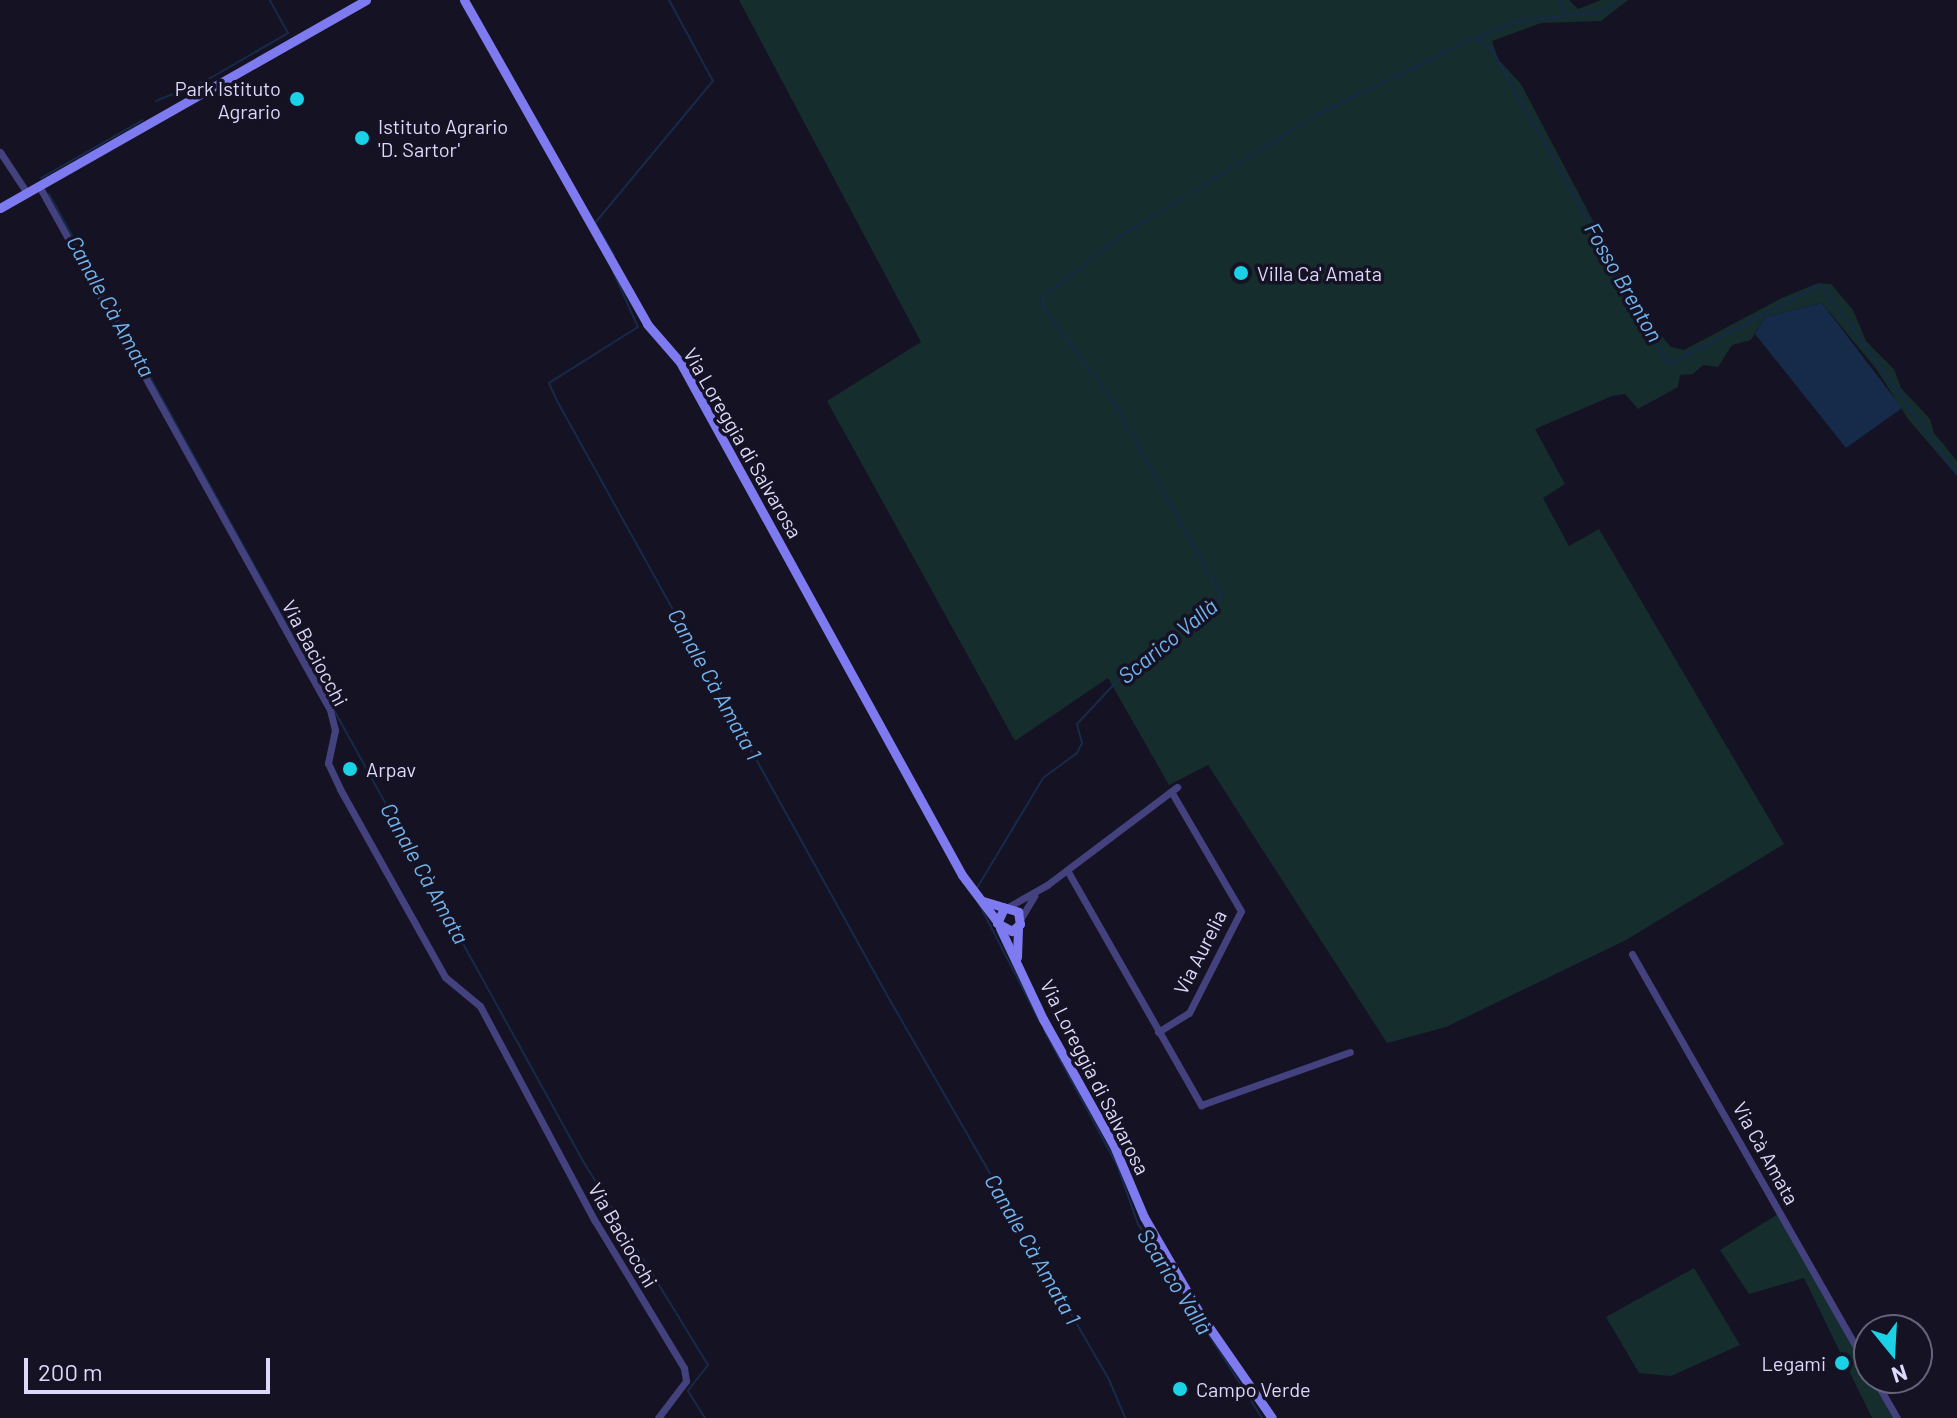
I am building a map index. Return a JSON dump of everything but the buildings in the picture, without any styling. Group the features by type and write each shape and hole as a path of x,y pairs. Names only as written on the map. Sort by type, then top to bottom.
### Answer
{"street":[{"path":"0,208 366,0"},
{"name":"Via Loreggia di Salvarosa","path":"464,2 647,324 680,362 979,896 998,924 1165,1252 1272,1418"},
{"path":"0,152 27,193"},
{"name":"Via Baciocchi","path":"39,186 330,710 335,730 328,763 340,789 445,977 480,1006 595,1221 684,1368 686,1381 658,1418"},
{"name":"Via Aurelia","path":"1067,870 1174,790 1241,911 1189,1013 1158,1032"},
{"path":"1020,923 998,924 1006,908 1035,893 1067,870 1203,1105 1350,1052"},
{"path":"1020,923 1035,893"},
{"path":"979,896 1006,908 1020,923"},
{"name":"Via Loreggia di Salvarosa","path":"1017,960 1020,923"},
{"name":"Via Cà Amata","path":"1632,954 1853,1341"},
{"path":"1883,1394 1897,1418"}],"green space":[{"path":"739,0 1569,0 1578,9 1601,0 1628,0 1601,21 1541,23 1492,41 1498,59 1521,84 1641,312 1671,347 1684,350 1782,298 1818,283 1831,284 1853,310 1866,341 1894,369 1901,388 1930,419 1934,433 1957,461 1957,476 1908,419 1877,370 1822,303 1765,317 1751,340 1732,345 1718,367 1703,365 1693,374 1680,375 1678,387 1638,409 1625,394 1612,396 1535,429 1565,484 1543,498 1569,546 1599,529 1784,844 1626,940 1446,1027 1387,1043 1208,765 1169,785 1108,678 1015,741 827,401 921,342"},
{"path":"1778,1214 1853,1341 1853,1379 1804,1278 1749,1294 1720,1250"},
{"path":"1694,1268 1740,1345 1671,1376 1639,1373 1606,1317"},
{"path":"1860,1394 1884,1394 1897,1418 1872,1418"}],"water":[{"path":"1822,303 1902,408 1846,448 1755,334 1765,317"}],"waterway":[{"path":"156,101 207,80 288,33 270,0"},
{"name":"Canale Cà Amata 1","path":"614,255 595,223 713,81 669,0"},
{"name":"Fosso Brenton","path":"1559,0 1567,16 1523,20 1476,37 1492,50 1669,364 1821,285 1957,474"},
{"path":"1567,16 1606,11 1617,0"},
{"name":"Scarico Vallà","path":"1191,193 1318,114 1474,38"},
{"name":"Canale Cà Amata","path":"41,178 143,120"},
{"name":"Canale Cà Amata","path":"49,194 583,1161 708,1365 688,1391 705,1418"},
{"name":"Scarico Vallà","path":"977,888 1043,778 1077,753 1082,743 1077,724 1131,666 1222,597 1115,404 1043,307 1043,297 1117,239 1184,197"},
{"name":"Canale Cà Amata 1","path":"612,269 638,327 549,383 556,399 891,1002 1110,1382 1125,1418"},
{"name":"Scarico Vallà","path":"976,898 1039,1020"},
{"name":"Scarico Vallà","path":"1044,1030 1117,1165 1138,1224 1186,1299"},
{"name":"Scarico Vallà","path":"1209,1335 1262,1418"}],"place":[{"name":"Park Istituto Agrario","path":"297,99"},
{"name":"Istituto Agrario 'D. Sartor'","path":"362,138"},
{"name":"Villa Ca' Amata","path":"1241,273"},
{"name":"Arpav","path":"350,769"},
{"name":"Legami","path":"1842,1363"},
{"name":"Campo Verde","path":"1180,1389"}]}
